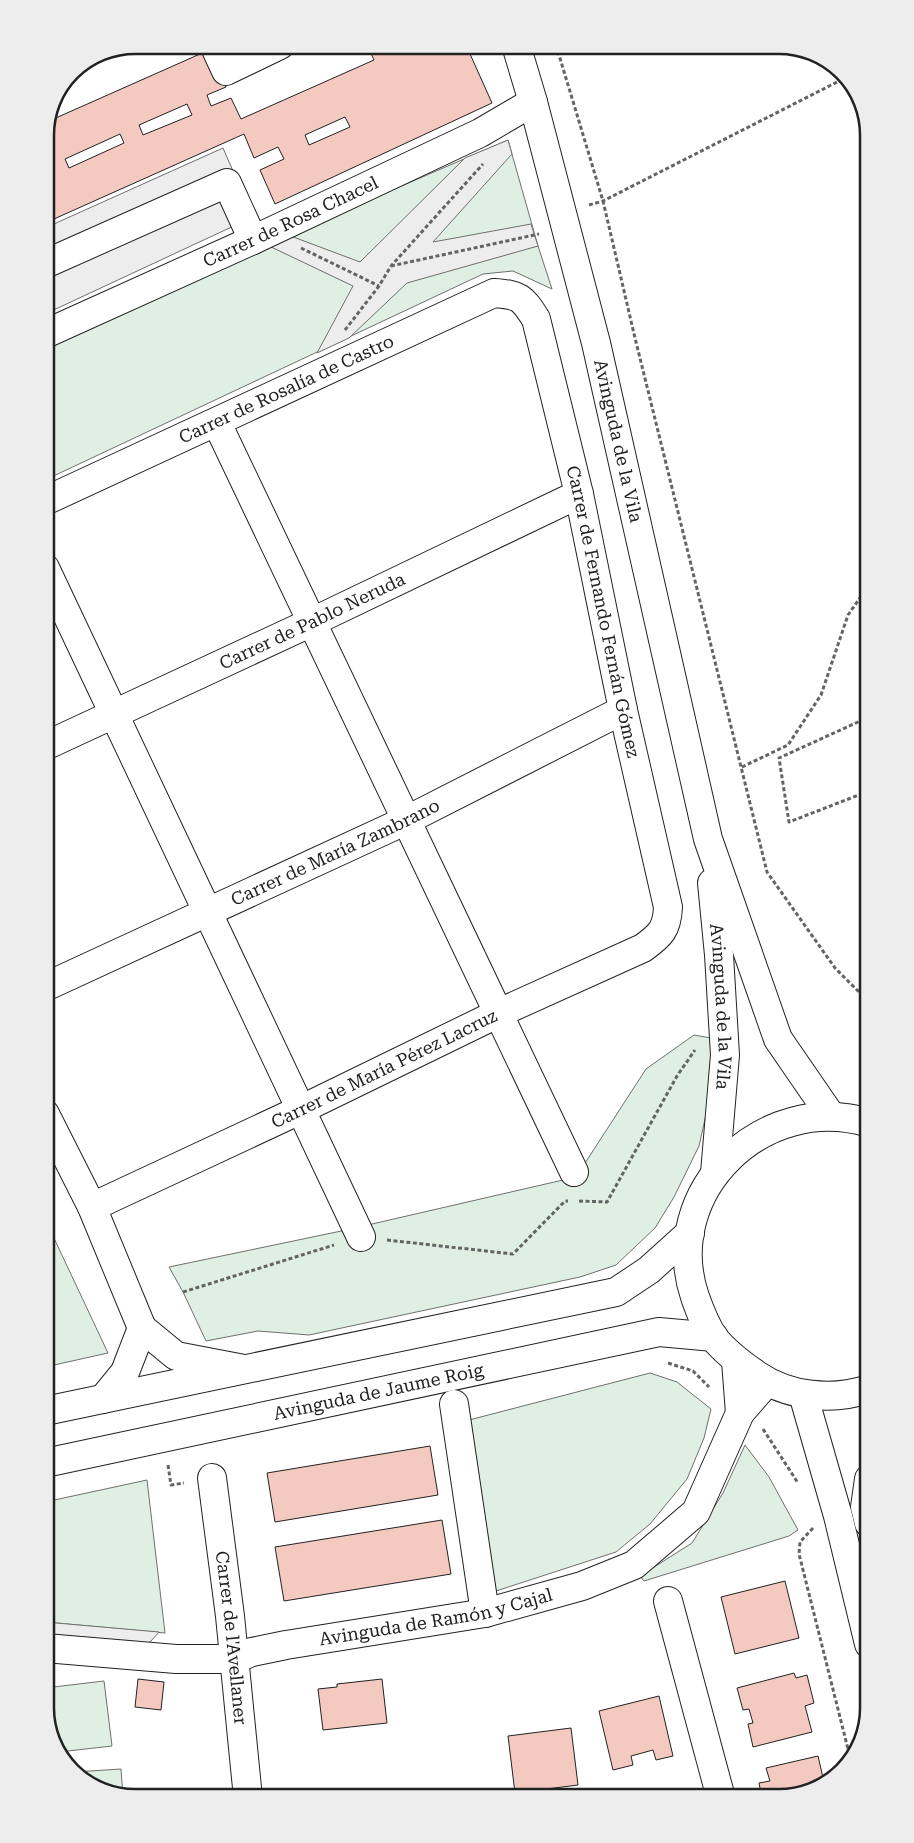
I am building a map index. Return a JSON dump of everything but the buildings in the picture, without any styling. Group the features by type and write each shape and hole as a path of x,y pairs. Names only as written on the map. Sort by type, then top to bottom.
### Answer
{"street":[{"path":"218,54 226,70 261,54"},
{"name":"Avinguda de la Vila","path":"519,54 596,343 708,839 778,1039 831,1116"},
{"name":"Carrer de Rosa Chacel","path":"54,330 261,236 480,133 533,102"},
{"path":"54,260 227,183 261,236"},
{"name":"Carrer de Rosalía de Castro","path":"54,497 494,293 515,295 528,305"},
{"name":"Carrer de Fernando Fernán Gómez","path":"528,305 536,319 579,494 623,710 668,907 668,921"},
{"path":"217,423 574,1172"},
{"name":"Carrer de Pablo Neruda","path":"54,742 312,622 579,494"},
{"path":"54,587 361,1237"},
{"name":"Carrer de María Zambrano","path":"54,983 407,820 623,710"},
{"name":"Avinguda de la Vila","path":"708,839 719,955 725,1055 715,1173"},
{"name":"Carrer de María Pérez Lacruz","path":"92,1207 302,1109 499,1013 643,948 660,937 668,921"},
{"path":"860,1121 831,1116 805,1118 766,1130 743,1144 715,1173 699,1202 690,1233 689,1271 691,1285 703,1319 714,1337 736,1361 767,1382 802,1394 819,1396 843,1395 860,1391"},
{"path":"54,1132 92,1207 142,1328 176,1356 244,1369"},
{"path":"54,1409 616,1292 649,1270 690,1233"},
{"path":"103,1399 125,1372 142,1328"},
{"name":"Avinguda de Jaume Roig","path":"54,1461 659,1332 714,1337"},
{"name":"Avinguda de Ramón y Cajal","path":"736,1361 740,1413"},
{"name":"Avinguda de Ramón y Cajal","path":"54,1649 176,1659 235,1659 252,1652 286,1645 485,1613 582,1586 634,1565 696,1512 740,1413 767,1382"},
{"path":"802,1394 838,1516 860,1607"},
{"path":"454,1404 485,1613"},
{"name":"Carrer de l'Avellaner","path":"212,1478 235,1659 247,1789"},
{"path":"668,1601 710,1789"}],"path":[{"path":"559,54 603,201 767,872 834,968 860,993"},
{"path":"391,266 564,220 840,81"},
{"path":"343,332 379,286 391,266 485,162 480,133"},
{"path":"261,236 379,286"},
{"path":"742,767 788,745 821,694 848,615 860,598"},
{"path":"860,721 778,758 789,822 860,794"},
{"path":"183,1292 361,1237 513,1254 565,1201 607,1202 677,1076 696,1048"},
{"path":"819,1522 800,1542 799,1554 848,1751"}],"green space":[{"path":"508,140 552,289 513,271 483,274 54,476 54,342 288,235"},
{"path":"694,1035 711,1038 712,1088 699,1146 674,1197 655,1228 616,1265 580,1277 309,1335 258,1331 206,1341 169,1267 346,1230 576,1177 646,1069"},
{"path":"54,1238 108,1353 54,1365"},
{"path":"650,1373 677,1382 711,1409 704,1438 687,1479 650,1524 616,1552 496,1591 469,1420"},
{"path":"745,1445 769,1477 798,1530 789,1536 644,1581 640,1576 692,1543 723,1493"},
{"path":"147,1480 165,1633 54,1623 54,1500"},
{"path":"104,1681 112,1746 66,1751 55,1724 54,1687"},
{"path":"121,1769 122,1788 108,1785 83,1771"}],"shaded area":[{"path":"508,140 512,154 433,242 531,224 538,246 407,283 349,338 317,353 353,286 267,245 288,235 360,262 465,158"},
{"path":"223,148 253,217 54,310 54,224"},
{"path":"54,1623 159,1632 143,1650 54,1644"}]}
